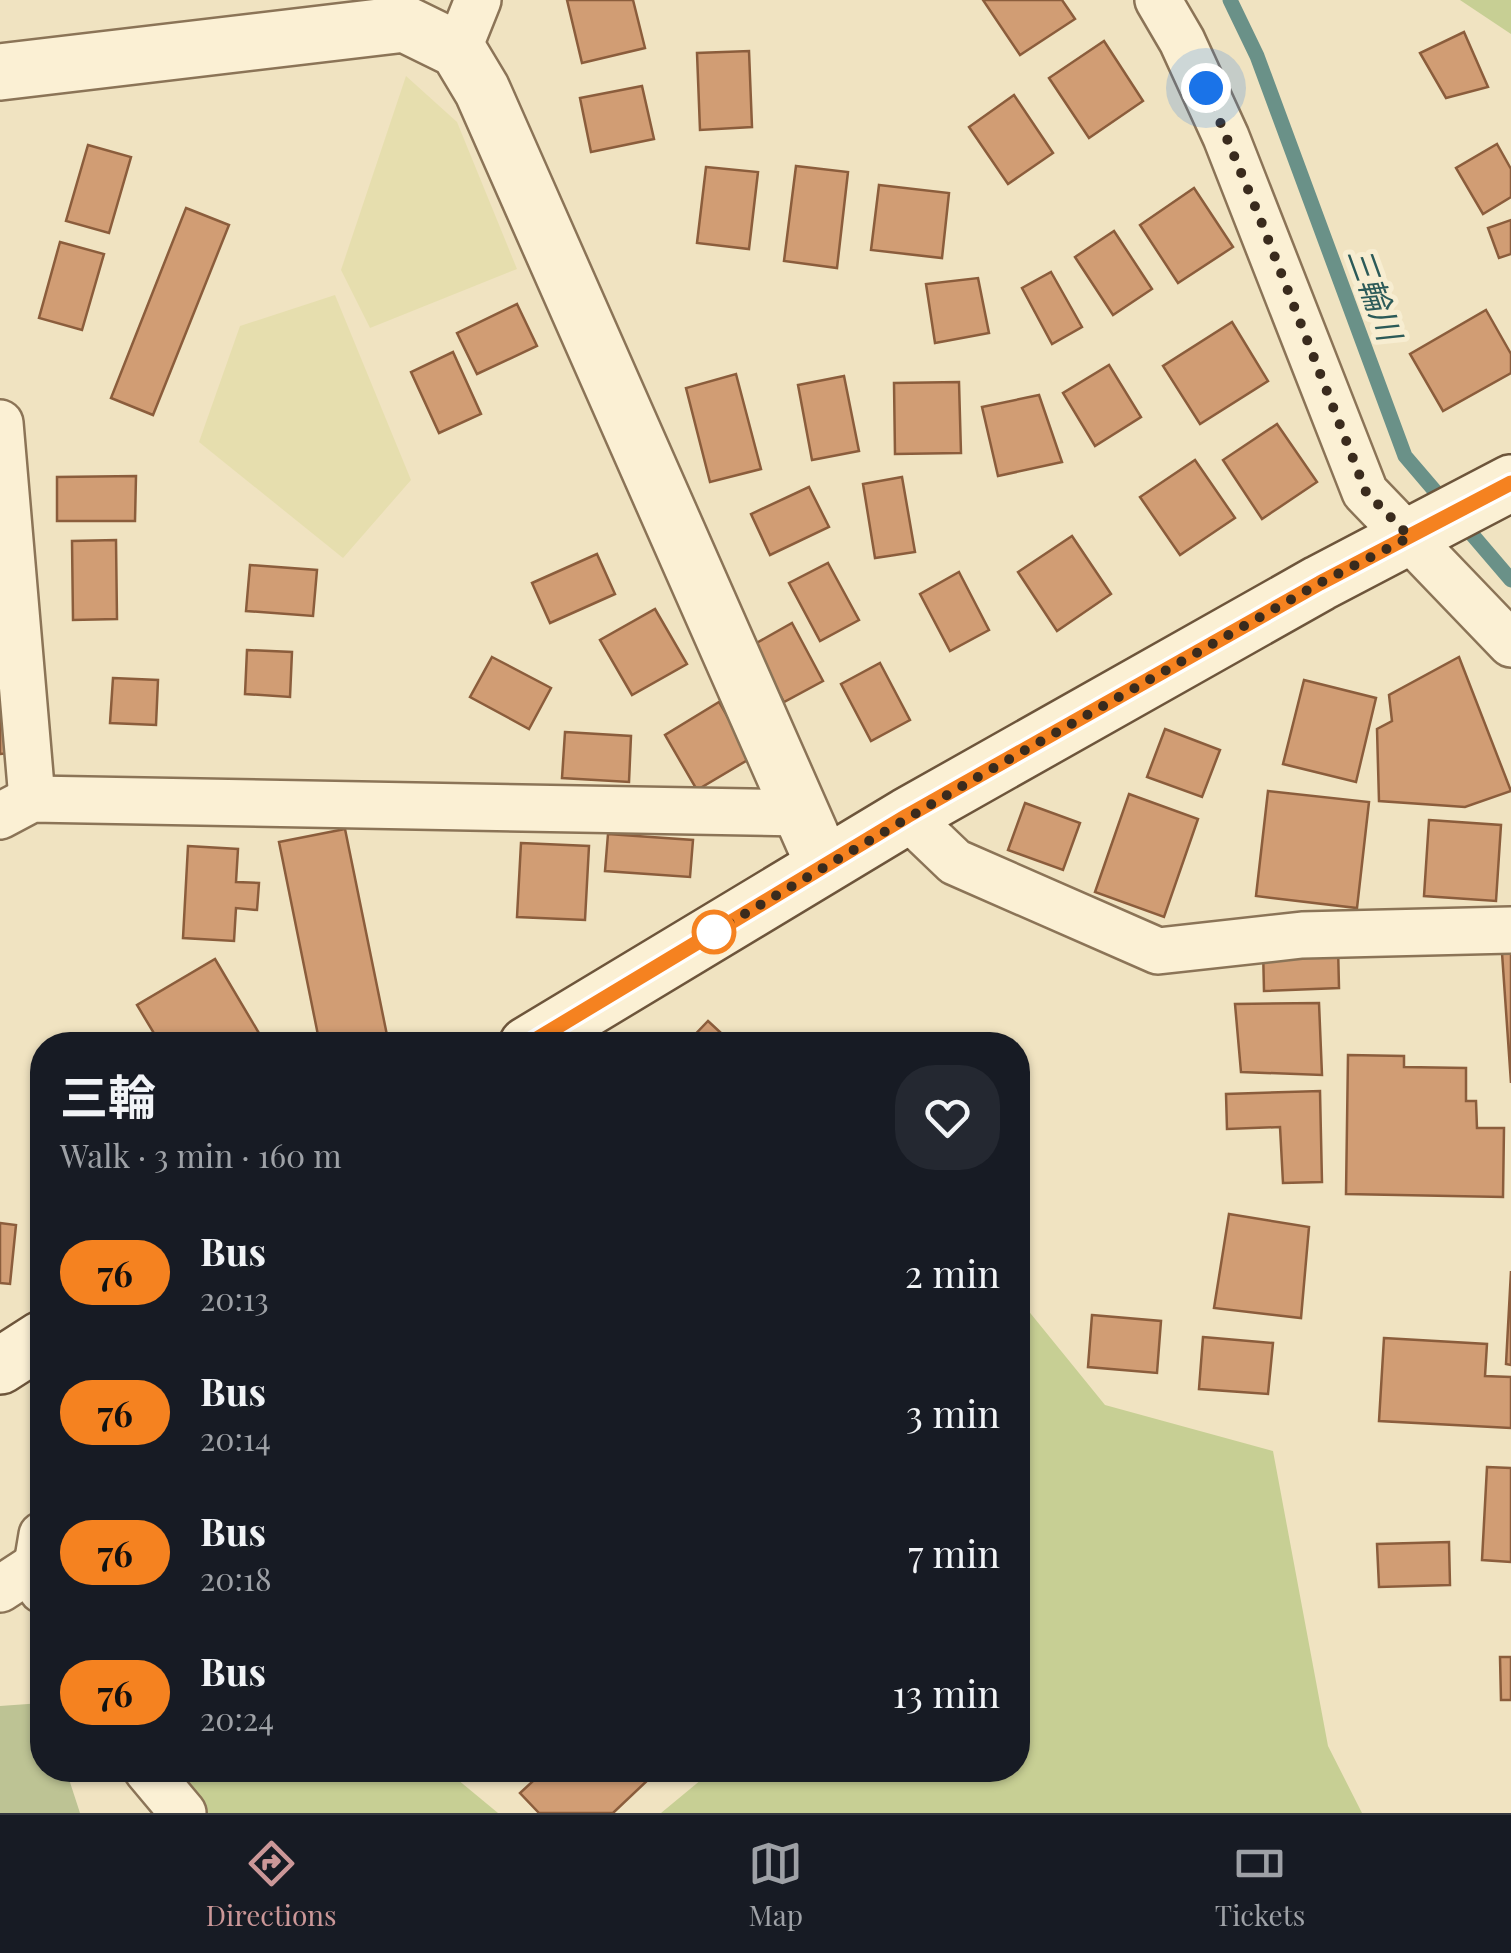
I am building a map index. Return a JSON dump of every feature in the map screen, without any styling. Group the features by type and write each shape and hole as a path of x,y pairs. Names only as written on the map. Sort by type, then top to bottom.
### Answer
{"street":[{"path":"458,50 478,0"},
{"path":"1158,0 1182,41 1226,137 1366,492 1511,644"},
{"path":"0,72 406,24 458,50 482,90 824,865"},
{"path":"0,423 16,808 801,813"},
{"path":"558,1032 907,816 1302,593 1511,483"},
{"path":"907,816 954,862 1158,951 1302,935 1511,930"},
{"path":"0,1366 30,1347"},
{"path":"157,1782 183,1813"}],"shaded area":[{"path":"406,76 457,122 517,269 370,328 341,270"},
{"path":"335,295 411,480 343,558 199,442 240,326"}],"green space":[{"path":"1460,0 1511,0 1511,34"},
{"path":"1030,1313 1105,1405 1273,1451 1328,1746 1362,1813 661,1813 698,1782 1030,1782"},
{"path":"30,1704 30,1782 70,1782 80,1813 0,1813 0,1706"},
{"path":"187,1782 461,1782 498,1813 202,1813"}],"building":[{"path":"567,0 633,0 645,48 582,63"},
{"path":"983,0 1062,0 1075,19 1020,55"},
{"path":"1464,32 1488,87 1446,98 1420,53"},
{"path":"1104,41 1143,101 1089,138 1049,78"},
{"path":"749,51 752,127 700,130 697,53"},
{"path":"642,86 654,139 591,152 580,98"},
{"path":"1014,95 1053,153 1008,184 969,127"},
{"path":"1497,144 1511,169 1511,197 1483,214 1456,168"},
{"path":"88,145 131,157 109,233 66,221"},
{"path":"796,166 848,172 837,268 784,261"},
{"path":"706,167 758,172 749,249 697,243"},
{"path":"879,185 949,193 942,258 871,250"},
{"path":"1194,188 1233,247 1178,283 1140,225"},
{"path":"186,208 229,225 153,415 111,398"},
{"path":"1511,220 1511,254 1499,258 1488,228"},
{"path":"1114,231 1152,289 1113,315 1075,257"},
{"path":"60,242 104,254 82,330 39,318"},
{"path":"1051,272 1082,327 1052,344 1022,288"},
{"path":"978,278 989,333 935,343 926,284"},
{"path":"517,304 537,346 477,374 457,333"},
{"path":"1486,310 1511,354 1511,373 1443,411 1410,354"},
{"path":"1232,322 1268,381 1200,424 1163,366"},
{"path":"453,352 481,414 439,433 411,372"},
{"path":"1109,365 1141,417 1095,446 1063,393"},
{"path":"736,374 761,469 710,482 686,388"},
{"path":"844,376 859,451 812,460 798,385"},
{"path":"959,382 961,453 895,454 894,383"},
{"path":"1039,395 1062,462 998,476 982,407"},
{"path":"1277,424 1317,482 1262,519 1223,460"},
{"path":"1195,460 1235,518 1180,555 1140,497"},
{"path":"136,476 135,521 57,521 57,477"},
{"path":"902,477 915,552 875,558 863,484"},
{"path":"809,487 829,527 770,555 751,514"},
{"path":"1072,536 1111,594 1057,631 1018,572"},
{"path":"116,540 117,619 73,620 72,541"},
{"path":"597,554 615,594 550,623 532,583"},
{"path":"828,563 859,620 820,641 789,583"},
{"path":"250,565 317,570 313,616 246,611"},
{"path":"959,572 989,630 950,651 920,594"},
{"path":"655,609 687,664 632,695 600,640"},
{"path":"792,623 823,681 784,702 753,645"},
{"path":"247,650 292,652 290,697 245,694"},
{"path":"492,657 551,688 529,729 470,697"},
{"path":"1459,657 1511,791 1465,807 1379,801 1377,729 1392,721 1389,695"},
{"path":"880,663 910,720 871,741 841,684"},
{"path":"113,678 158,680 156,725 110,723"},
{"path":"1304,680 1376,698 1356,782 1283,764"},
{"path":"0,687 11,753 0,754"},
{"path":"719,702 751,758 697,790 665,735"},
{"path":"1165,729 1220,750 1202,797 1147,777"},
{"path":"565,732 631,736 629,782 562,778"},
{"path":"1268,791 1369,802 1357,908 1256,896"},
{"path":"1129,794 1198,819 1164,917 1095,892"},
{"path":"1025,803 1080,823 1063,870 1008,850"},
{"path":"1429,820 1501,825 1496,901 1424,896"},
{"path":"345,829 386,1032 317,1032 279,842"},
{"path":"608,834 693,840 690,877 605,871"},
{"path":"521,843 589,846 585,920 517,917"},
{"path":"188,846 238,849 236,882 259,883 257,910 236,908 234,941 183,938"},
{"path":"1338,946 1339,988 1264,991 1263,948"},
{"path":"1502,953 1511,953 1511,1083"},
{"path":"215,959 258,1032 153,1032 137,1005"},
{"path":"1319,1003 1322,1075 1241,1072 1235,1004"},
{"path":"708,1021 720,1032 697,1032"},
{"path":"1348,1055 1404,1056 1404,1067 1466,1068 1466,1101 1476,1101 1477,1128 1504,1128 1503,1197 1346,1194"},
{"path":"1320,1091 1322,1182 1283,1183 1280,1127 1227,1129 1226,1094"},
{"path":"1229,1214 1309,1227 1301,1318 1214,1308"},
{"path":"0,1223 16,1225 10,1284 0,1283"},
{"path":"1511,1271 1511,1365 1506,1364"},
{"path":"1092,1315 1161,1321 1157,1373 1088,1367"},
{"path":"1203,1337 1273,1343 1268,1394 1199,1389"},
{"path":"1384,1338 1487,1344 1485,1376 1511,1377 1511,1428 1379,1421"},
{"path":"1487,1467 1511,1468 1511,1562 1482,1560"},
{"path":"1449,1542 1450,1585 1379,1587 1377,1544"},
{"path":"1500,1657 1511,1657 1511,1700 1501,1700"},
{"path":"532,1782 646,1782 613,1813 539,1813 520,1793"}],"waterway":[{"name":"三輪川","path":"1230,0 1257,56 1405,456 1511,580"}],"bus line":[{"name":"76","path":"548,1032 907,816 1320,583 1511,483"}],"route":[{"path":"714,932 976,778 1320,583 1410,537 1366,492 1206,88"}]}
